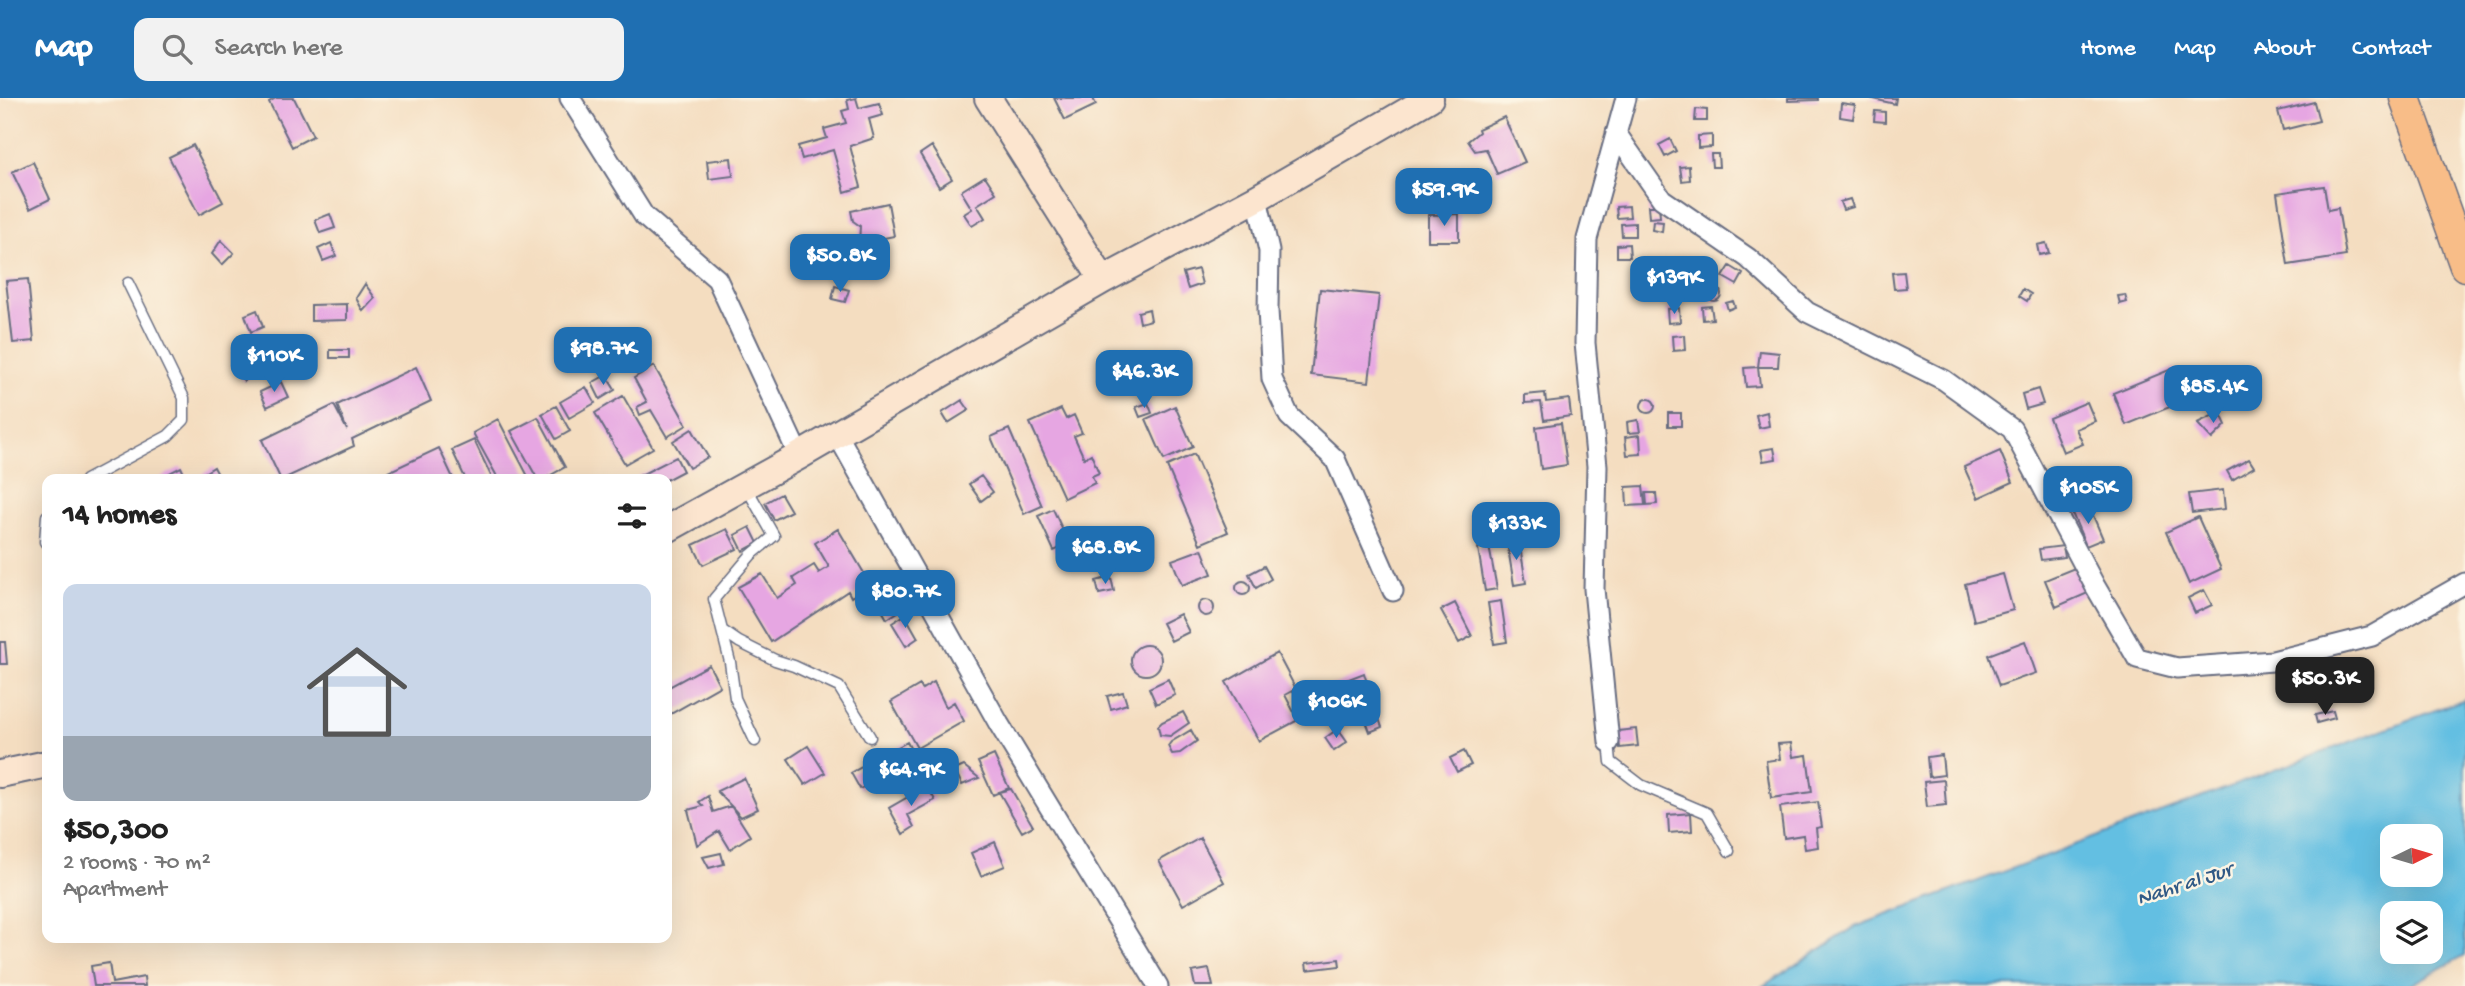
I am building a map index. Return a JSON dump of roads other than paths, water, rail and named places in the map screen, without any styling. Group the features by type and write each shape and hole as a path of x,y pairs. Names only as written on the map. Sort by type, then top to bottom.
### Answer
{"main road":[{"path":"2405,98 2465,266"}],"street":[{"path":"570,98 644,216 717,279 799,456"},
{"path":"988,98 1102,280"},
{"path":"672,526 799,456 1102,280 1257,198 1430,98"},
{"path":"1609,742 1594,589 1597,466 1585,343 1587,239 1626,98"},
{"path":"1616,133 1662,200 1748,258 1807,312 1944,380 2012,429 2095,586 2137,657 2177,668 2273,661 2372,636 2465,583"},
{"path":"1257,198 1269,251 1268,310 1272,379 1289,416 1335,458 1393,591"},
{"path":"837,434 999,724 1158,986"},
{"path":"0,774 42,765"}],"lane":[{"path":"97,474 168,436 184,419 184,398 128,283"},
{"path":"745,485 774,536 728,579 714,599 723,631 735,698 755,741"},
{"path":"723,631 775,660 839,687 870,737"},
{"path":"1609,742 1611,762 1641,785 1707,813 1729,851"}],"water":[{"name":"Nahr al Jur","path":"2465,699 2465,955 2409,986 1763,986 1855,927"}]}
